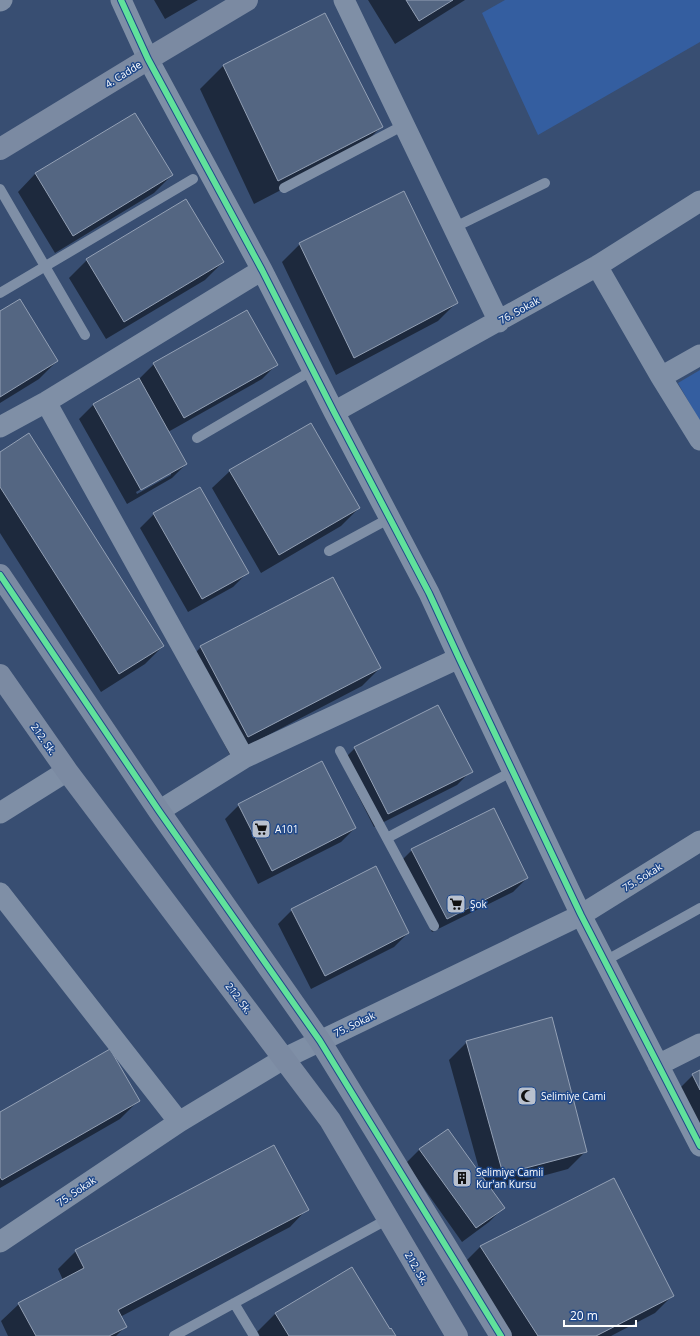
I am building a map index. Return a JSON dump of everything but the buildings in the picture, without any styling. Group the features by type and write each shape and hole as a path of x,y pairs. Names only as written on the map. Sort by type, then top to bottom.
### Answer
{"street":[{"path":"121,0 148,59 262,270 334,412 429,593 581,915 700,1146"},
{"name":"4. Cadde","path":"0,149 247,0"},
{"path":"344,0 499,322"},
{"name":"76. Sokak","path":"334,412 499,322 597,266 700,200"},
{"path":"597,266 660,377 700,440"},
{"path":"0,427 46,402 262,270"},
{"path":"660,377 700,355"},
{"path":"46,402 244,758"},
{"path":"0,575 159,811 320,1041 501,1336"},
{"path":"159,811 244,758 459,658"},
{"name":"212. Sk.","path":"0,675 67,772 330,1120 457,1336"},
{"path":"0,813 67,772"},
{"name":"75. Sokak","path":"0,1242 179,1122 284,1058 581,915 700,841"},
{"path":"0,893 179,1122"},
{"path":"658,1065 700,1044"}],"lane":[{"path":"284,188 404,125"},
{"path":"0,293 193,179"},
{"path":"454,228 545,183"},
{"path":"0,189 85,335"},
{"path":"196,438 313,370"},
{"path":"329,551 390,518"},
{"path":"340,751 434,926"},
{"path":"387,838 513,770"},
{"path":"605,961 700,908"},
{"path":"174,1336 388,1219"},
{"path":"234,1303 254,1336"}],"shaded area":[{"path":"505,0 700,0 700,42 538,135 482,13"},
{"path":"700,370 700,422 678,383"}],"cycle path":[{"path":"121,0 148,59 262,270 334,412 429,593 581,915 700,1146"},
{"path":"0,575 159,811 320,1041 501,1336"}],"place":[{"name":"A101","path":"261,829"},
{"name":"Şok","path":"456,904"},
{"name":"Selimiye Cami","path":"527,1096"},
{"name":"Selimiye Camii Kur'an Kursu","path":"462,1178"}]}
